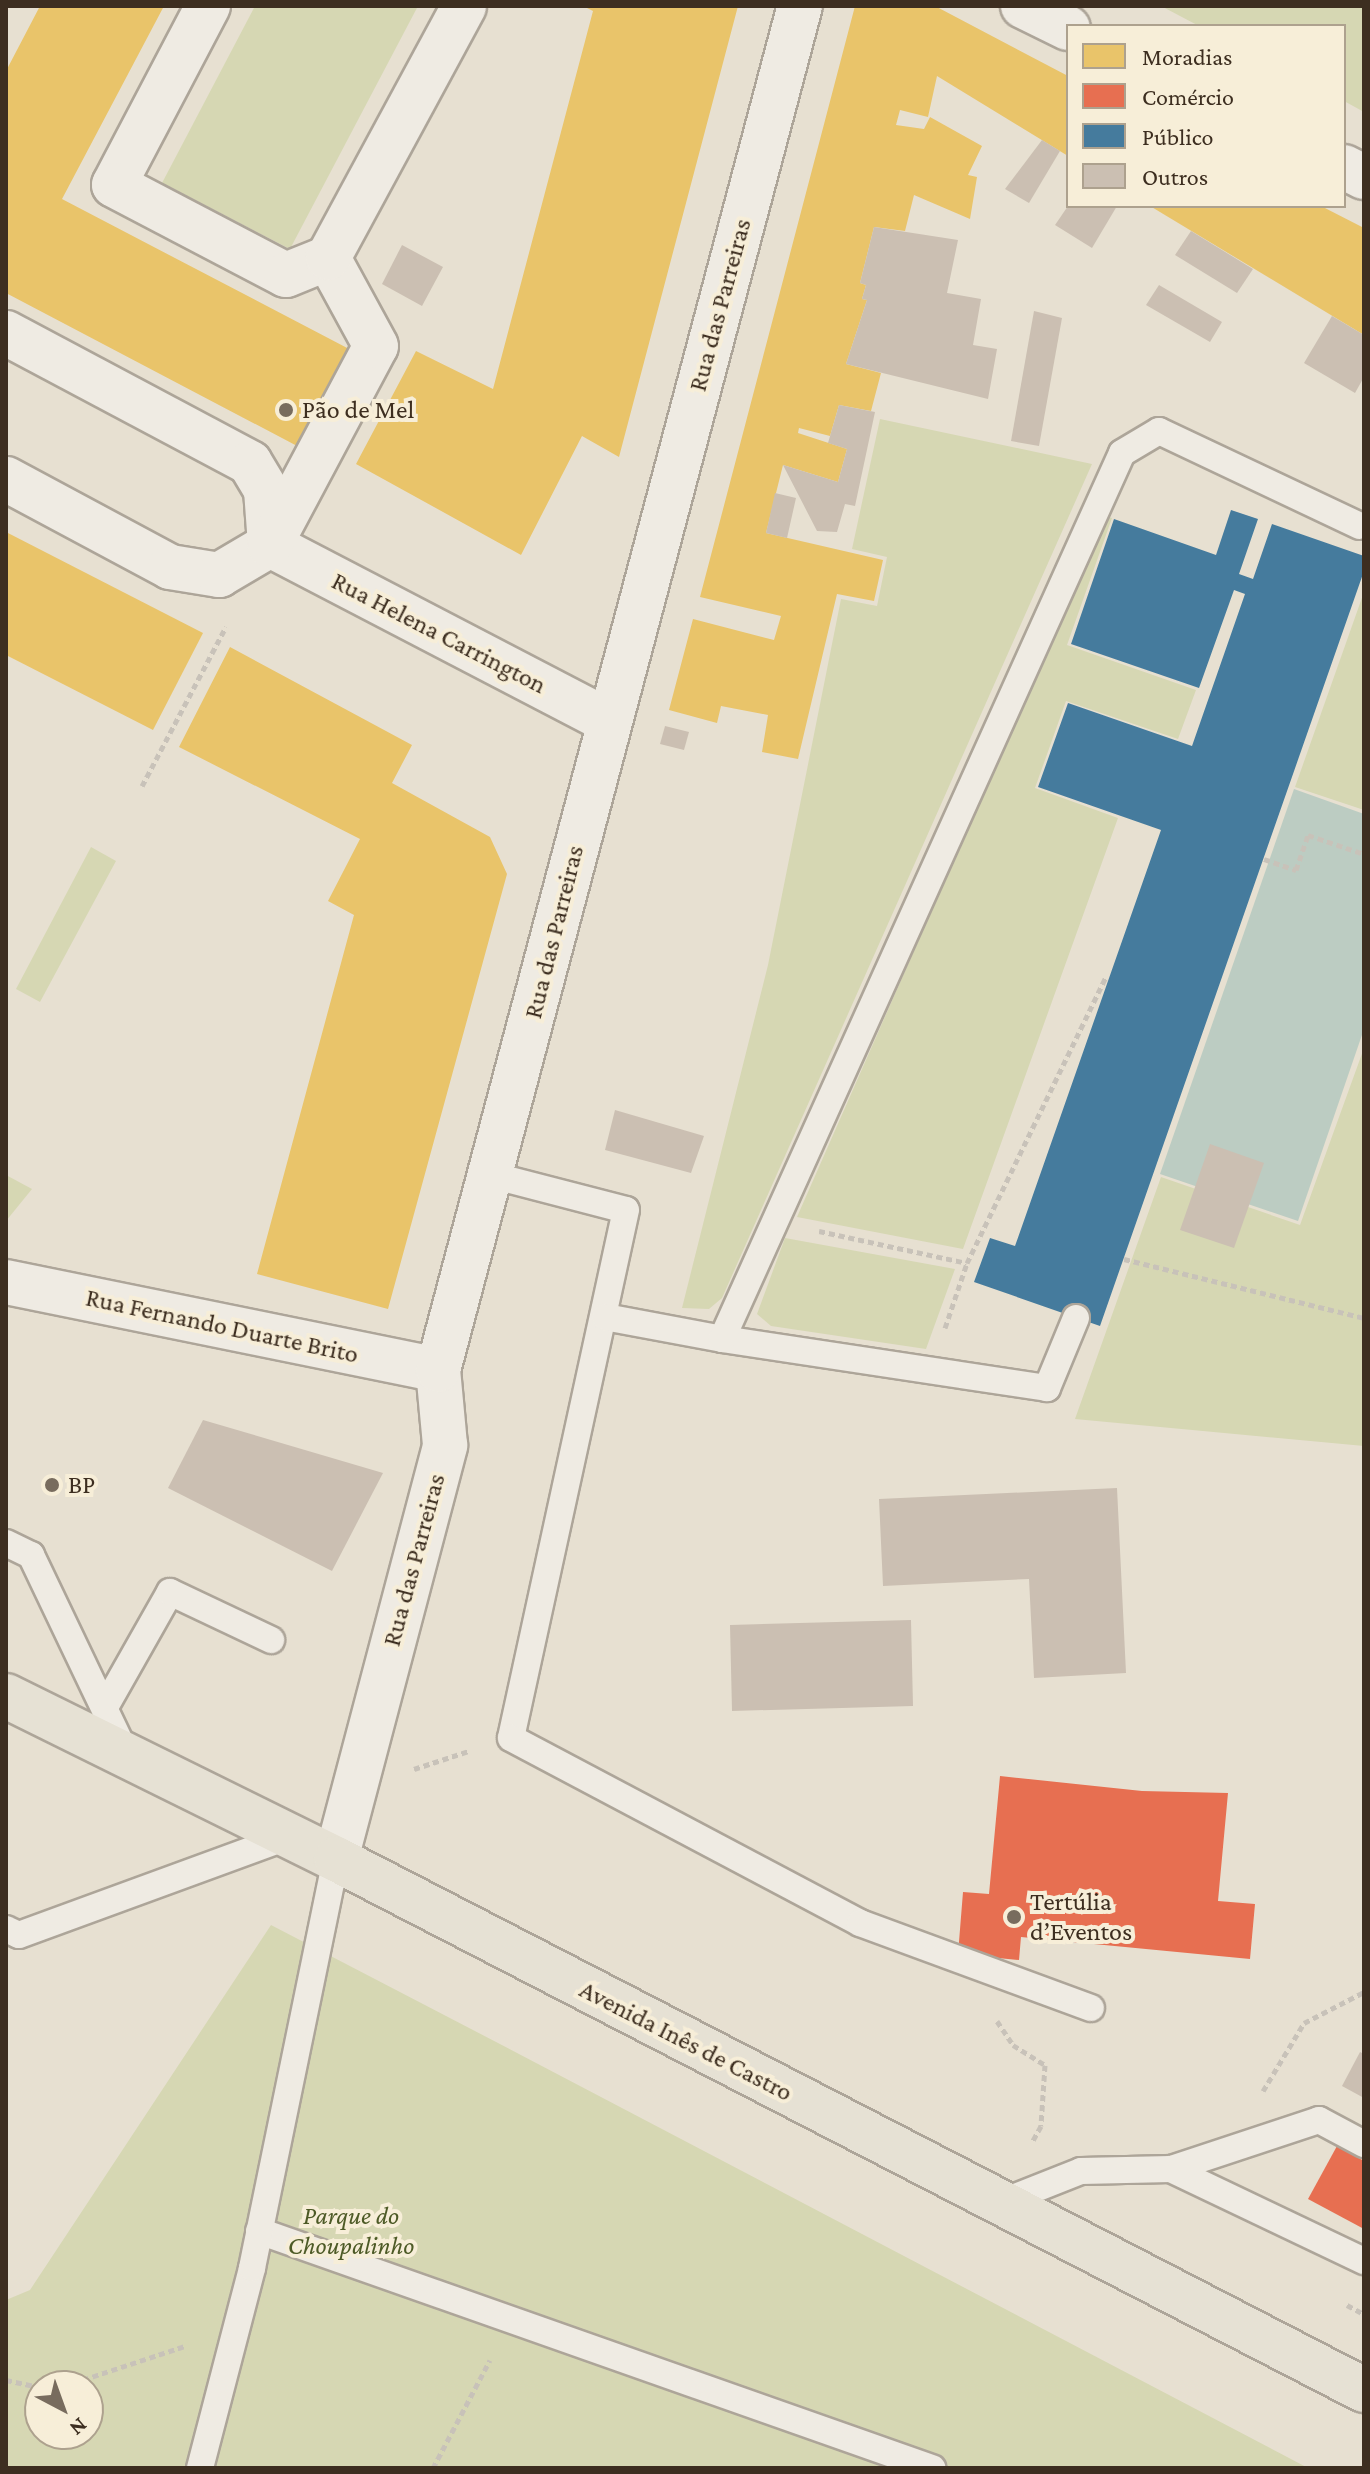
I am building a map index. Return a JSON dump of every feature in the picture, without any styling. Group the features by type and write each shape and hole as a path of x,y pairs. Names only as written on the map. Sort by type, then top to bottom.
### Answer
{"main road":[{"name":"Avenida Inês de Castro","path":"6,1696 336,1859 1364,2390"}],"street":[{"path":"208,6 114,185 286,275 328,258 464,6"},
{"name":"Rua das Parreiras","path":"336,1859 445,1445 438,1370 800,6"},
{"path":"1023,6 1066,27"},
{"path":"1346,168 1364,177"},
{"path":"6,479 170,567 219,575 270,545 376,346 328,258"},
{"path":"6,333 250,463 266,490 270,545"},
{"name":"Rua Helena Carrington","path":"270,545 608,721"},
{"name":"Rua Fernando Duarte Brito","path":"6,1282 438,1370"}],"lane":[{"path":"722,1339 1122,453 1159,431 1360,526"},
{"path":"491,1175 626,1210 511,1738 860,1923 1091,2008"},
{"path":"605,1317 722,1339 931,1368 1047,1388 1076,1318"},
{"path":"6,1543 31,1555 127,1758"},
{"path":"105,1707 170,1592 271,1640"},
{"path":"6,1929 19,1935 289,1836"},
{"path":"200,2468 259,2231 336,1859"},
{"path":"1000,2203 1081,2171 1171,2169 1319,2120 1364,2144"},
{"path":"1171,2169 1364,2261"},
{"path":"259,2231 932,2468"}],"path":[{"path":"142,786 212,652"},
{"path":"1264,859 1296,870 1308,835 1364,854"},
{"path":"931,1368 967,1263 1106,977"},
{"path":"775,1222 967,1263"},
{"path":"1124,1259 1364,1318"},
{"path":"405,1772 511,1738"},
{"path":"1227,2150 1304,2023 1364,1992"},
{"path":"1041,2126 1045,2065"},
{"path":"433,2468 513,2321"},
{"path":"104,2375 235,2327"}],"green space":[{"path":"255,6 418,6 290,249 162,183"},
{"path":"1161,6 1364,6 1364,112 1346,102 1346,24 1195,24"},
{"path":"880,419 1092,464 722,1298 709,1309 682,1308 768,965 841,599 877,606 887,557 852,549"},
{"path":"1105,516 1112,518 1067,645 1196,690 1178,739 1066,701 1035,788 1118,818 963,1249 797,1217"},
{"path":"1364,592 1364,810 1295,787"},
{"path":"91,847 116,861 40,1002 16,989"},
{"path":"1364,1048 1364,1446 1075,1419 1161,1177 1300,1225"},
{"path":"6,1175 32,1189 6,1221"},
{"path":"785,1238 955,1269 926,1349 771,1326 757,1314"},
{"name":"Parque do Choupalinho","path":"271,1925 1308,2468 6,2468 6,2300 30,2290"}],"shaded area":[{"path":"1294,789 1364,814 1364,1029 1298,1221 1160,1174"}],"building: Moradias":[{"path":"40,6 164,6 62,199 351,350 299,447 6,293 6,71"},
{"path":"583,6 738,6 619,457 582,436 521,555 356,464 416,351 493,389 593,11"},
{"path":"855,6 935,6 1066,75 1066,155 937,76 928,117 900,110 896,125 924,129 930,117 982,146 968,175 977,177 970,219 914,195 905,231 874,227 860,283 866,285 862,299 867,300 846,364 881,373 871,411 839,405 830,436 799,428 798,433 847,449 838,482 783,465 766,533 883,560 874,601 837,594 798,759 762,752 768,715 721,706 717,723 669,710 693,619 774,640 781,616 700,597"},
{"path":"1153,208 1325,208 1364,228 1364,335"},
{"path":"6,532 203,633 153,730 6,655"},
{"path":"230,647 412,745 392,783 490,837 507,874 388,1309 257,1274 354,915 328,901 360,839 179,747"}],"building: Comércio":[{"path":"1000,1776 1142,1791 1228,1793 1218,1901 1255,1904 1250,1959 1021,1937 1019,1960 958,1954 963,1892 989,1894"},
{"path":"1337,2146 1364,2161 1364,2229 1308,2199"}],"building: Público":[{"path":"1231,510 1258,519 1239,574 1253,579 1272,524 1364,556 1364,571 1100,1326 974,1282 990,1238 1015,1246 1161,830 1038,787 1068,703 1192,746 1245,594 1234,590 1199,688 1071,644 1114,519 1216,555"}],"building: Outros":[{"path":"1042,140 1060,151 1029,203 1005,189"},
{"path":"1067,208 1116,208 1092,248 1055,225"},
{"path":"874,227 958,240 947,293 981,299 973,345 997,349 988,399 846,364 867,300 862,299 866,285 860,283"},
{"path":"1191,231 1253,269 1237,293 1175,255"},
{"path":"402,245 443,267 422,306 382,284"},
{"path":"1159,285 1222,322 1210,342 1146,305"},
{"path":"1034,311 1062,318 1039,446 1011,441"},
{"path":"1332,316 1364,335 1364,377 1355,393 1304,363"},
{"path":"839,405 875,412 855,506 845,504 837,532 817,531 783,465 838,482 847,449 828,443"},
{"path":"775,493 796,498 787,538 766,533"},
{"path":"665,726 689,732 684,750 660,744"},
{"path":"615,1110 704,1136 691,1173 605,1150"},
{"path":"1210,1144 1264,1163 1234,1248 1180,1230"},
{"path":"203,1420 383,1473 332,1571 168,1488"},
{"path":"1117,1488 1126,1673 1034,1678 1029,1579 883,1586 879,1499"},
{"path":"911,1620 913,1706 732,1711 730,1625"},
{"path":"1360,2052 1364,2054 1364,2098 1342,2086"}],"place":[{"name":"Pão de Mel","path":"286,410"},
{"name":"BP","path":"52,1485"},
{"name":"Tertúlia d’Eventos","path":"1014,1917"}]}
